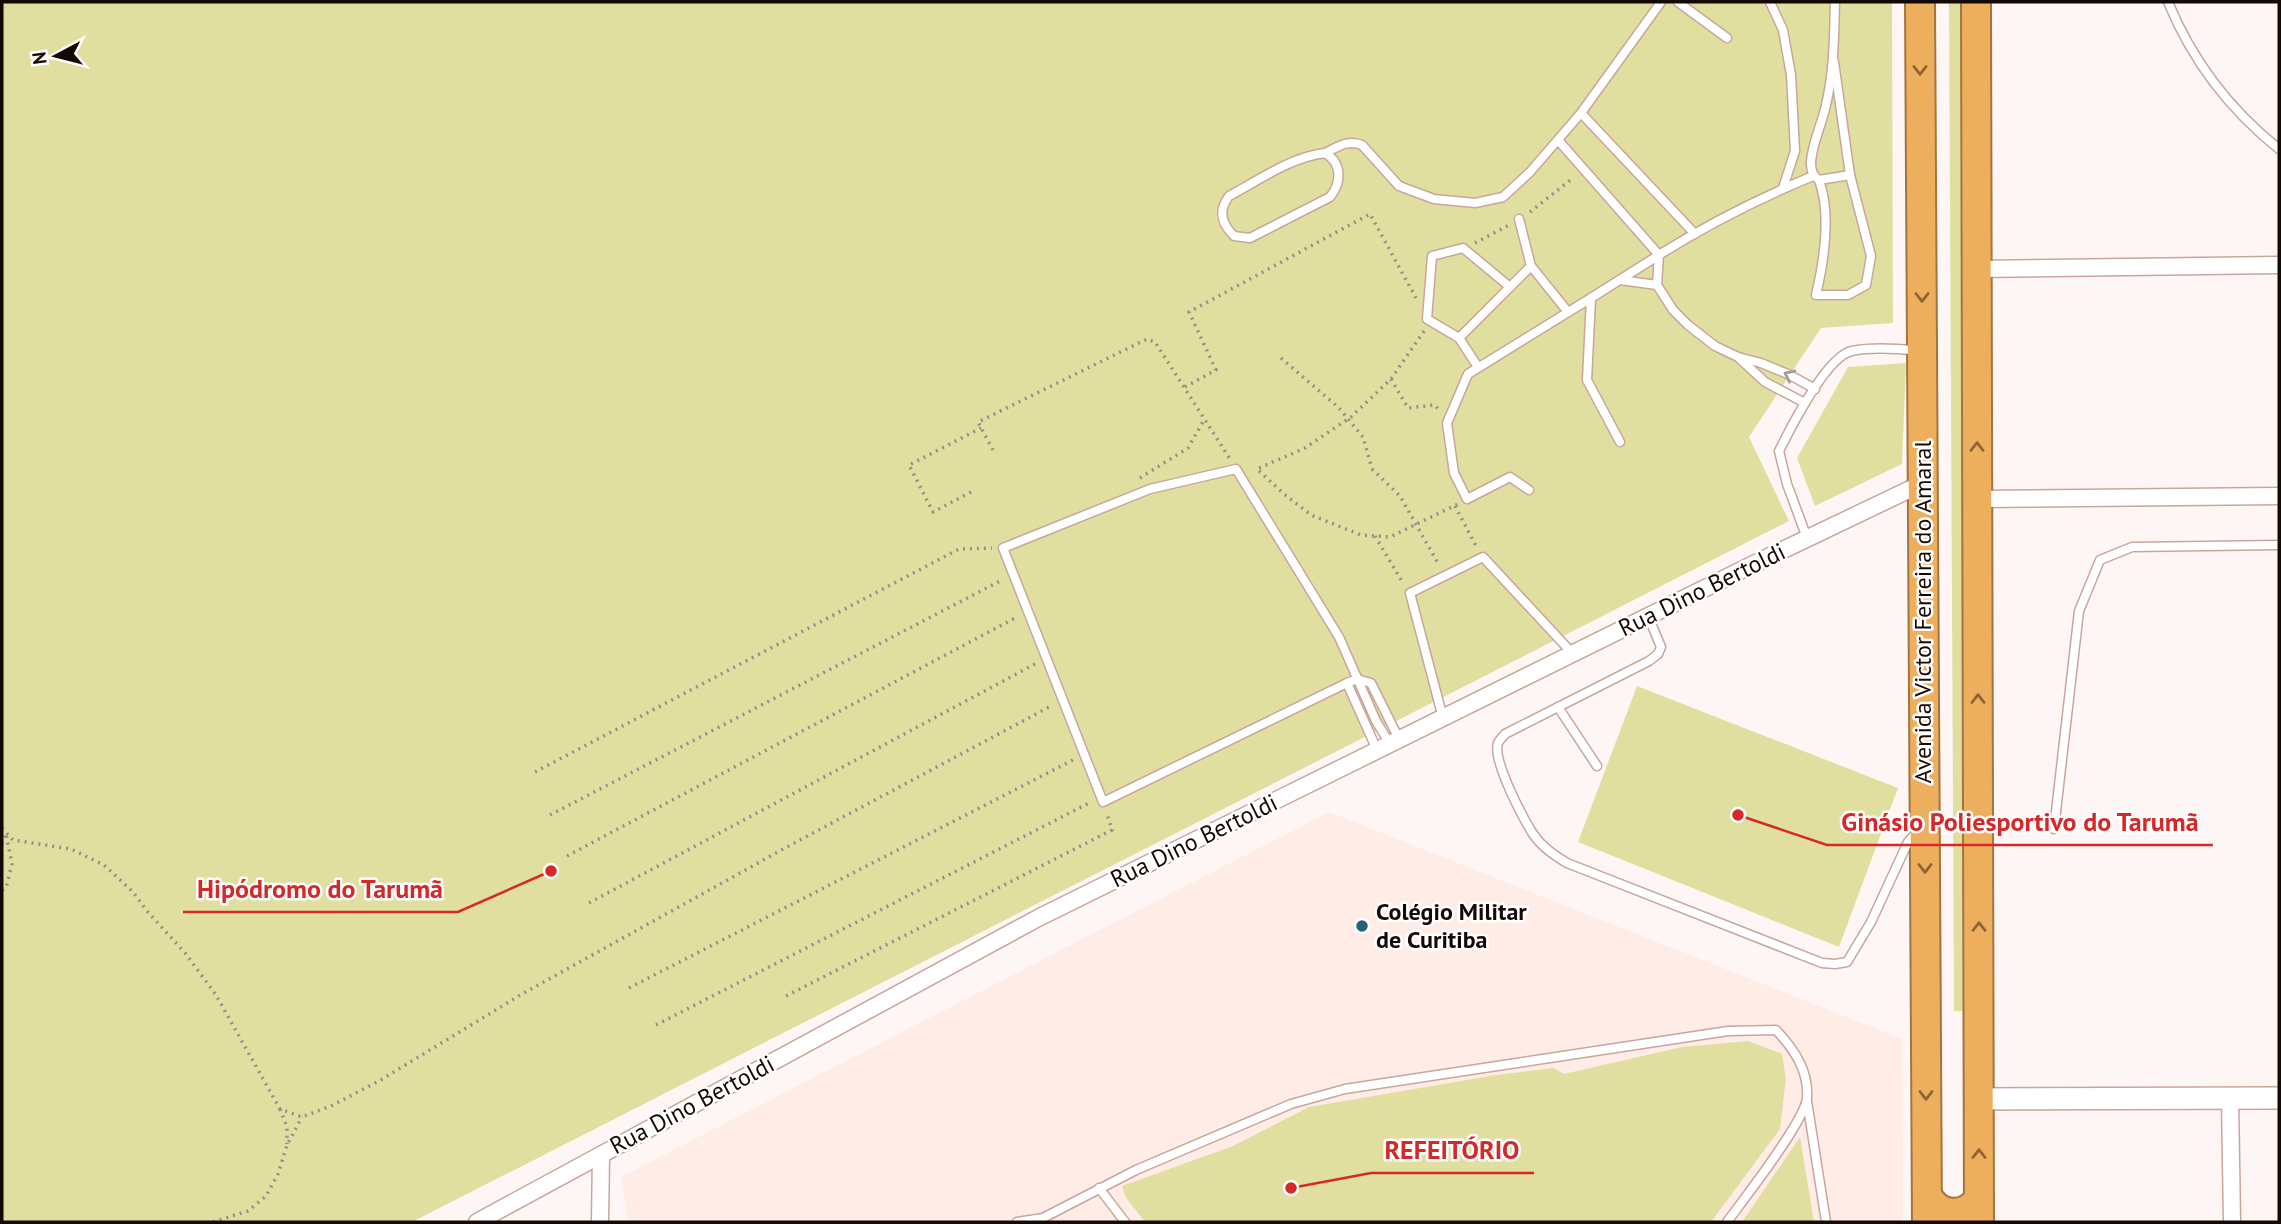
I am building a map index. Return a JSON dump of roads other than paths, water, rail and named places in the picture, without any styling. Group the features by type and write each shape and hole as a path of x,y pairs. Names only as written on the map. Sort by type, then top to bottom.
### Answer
{"highway":[{"name":"Avenida Victor Ferreira do Amaral","path":"1920,2 1927,1208"},
{"path":"1927,1208 1952,1213 1979,1211 1976,2"}],"street":[{"path":"1977,269 2279,265"},
{"name":"Rua Dino Bertoldi","path":"477,1222 1040,917 1923,483"},
{"path":"1977,499 2279,496"},
{"path":"2230,1098 2232,1222"},
{"path":"1979,1099 2279,1098"},
{"path":"600,1222 601,1155"}],"lane":[{"path":"1325,153 1333,158 1338,166 1339,178 1330,197 1250,238 1234,236 1225,227 1223,205 1229,196 1311,154 1325,153 1345,143 1354,142 1362,145 1399,186 1434,199 1475,203 1503,197 1530,172 1581,113 1661,2"},
{"path":"1678,2 1727,38"},
{"path":"1770,2 1783,30 1791,75 1795,151 1783,188"},
{"path":"1834,62 1850,175 1871,256 1866,285 1848,295 1816,295 1821,274 1825,207 1811,158 1826,108 1834,62 1835,2"},
{"path":"2168,2 2194,54 2213,82 2253,129 2279,149"},
{"path":"1581,113 1695,234"},
{"path":"1558,140 1659,255 1657,285 1673,310 1714,346 1738,357 1762,363 1815,389"},
{"path":"1529,489 1510,477 1467,499 1454,472 1447,423 1468,374 1659,255 1783,188 1816,178 1850,175"},
{"path":"1519,219 1531,266 1568,312"},
{"path":"1478,368 1459,338 1427,319 1432,256 1463,248 1510,287"},
{"path":"1459,338 1531,266"},
{"path":"1620,280 1657,285"},
{"path":"1591,298 1587,380 1620,442"},
{"path":"1807,538 1787,484 1779,451 1805,403 1834,362 1850,351 1901,349 1922,352"},
{"path":"1738,357 1765,382 1805,403"},
{"path":"1357,679 1339,637 1236,469 1150,489 1003,548 1102,799 1357,679 1371,683 1389,744"},
{"path":"2054,829 2079,611 2101,560 2132,547 2279,545"},
{"path":"1443,718 1410,593 1483,556 1573,654"},
{"path":"1648,616 1661,647 1658,654 1504,734 1498,743 1502,772 1534,835 1546,849 1567,863 1822,964 1835,964 1847,962 1871,922 1908,842 1925,823"},
{"path":"1347,683 1389,744"},
{"path":"1558,707 1597,766"},
{"path":"1017,1222 1044,1220 1098,1188 1193,1144 1291,1104 1345,1090 1728,1031 1776,1030 1794,1049 1806,1079 1826,1222"},
{"path":"1727,1222 1787,1137 1807,1100"},
{"path":"1098,1188 1125,1222"}],"place":[{"name":"Ginásio Poliesportivo do Tarumã","path":"1738,815"},
{"name":"Hipódromo do Tarumã","path":"551,871"},
{"name":"Colégio Militar de Curitiba","path":"1362,926"},
{"name":"REFEITÓRIO","path":"1291,1188"}]}
